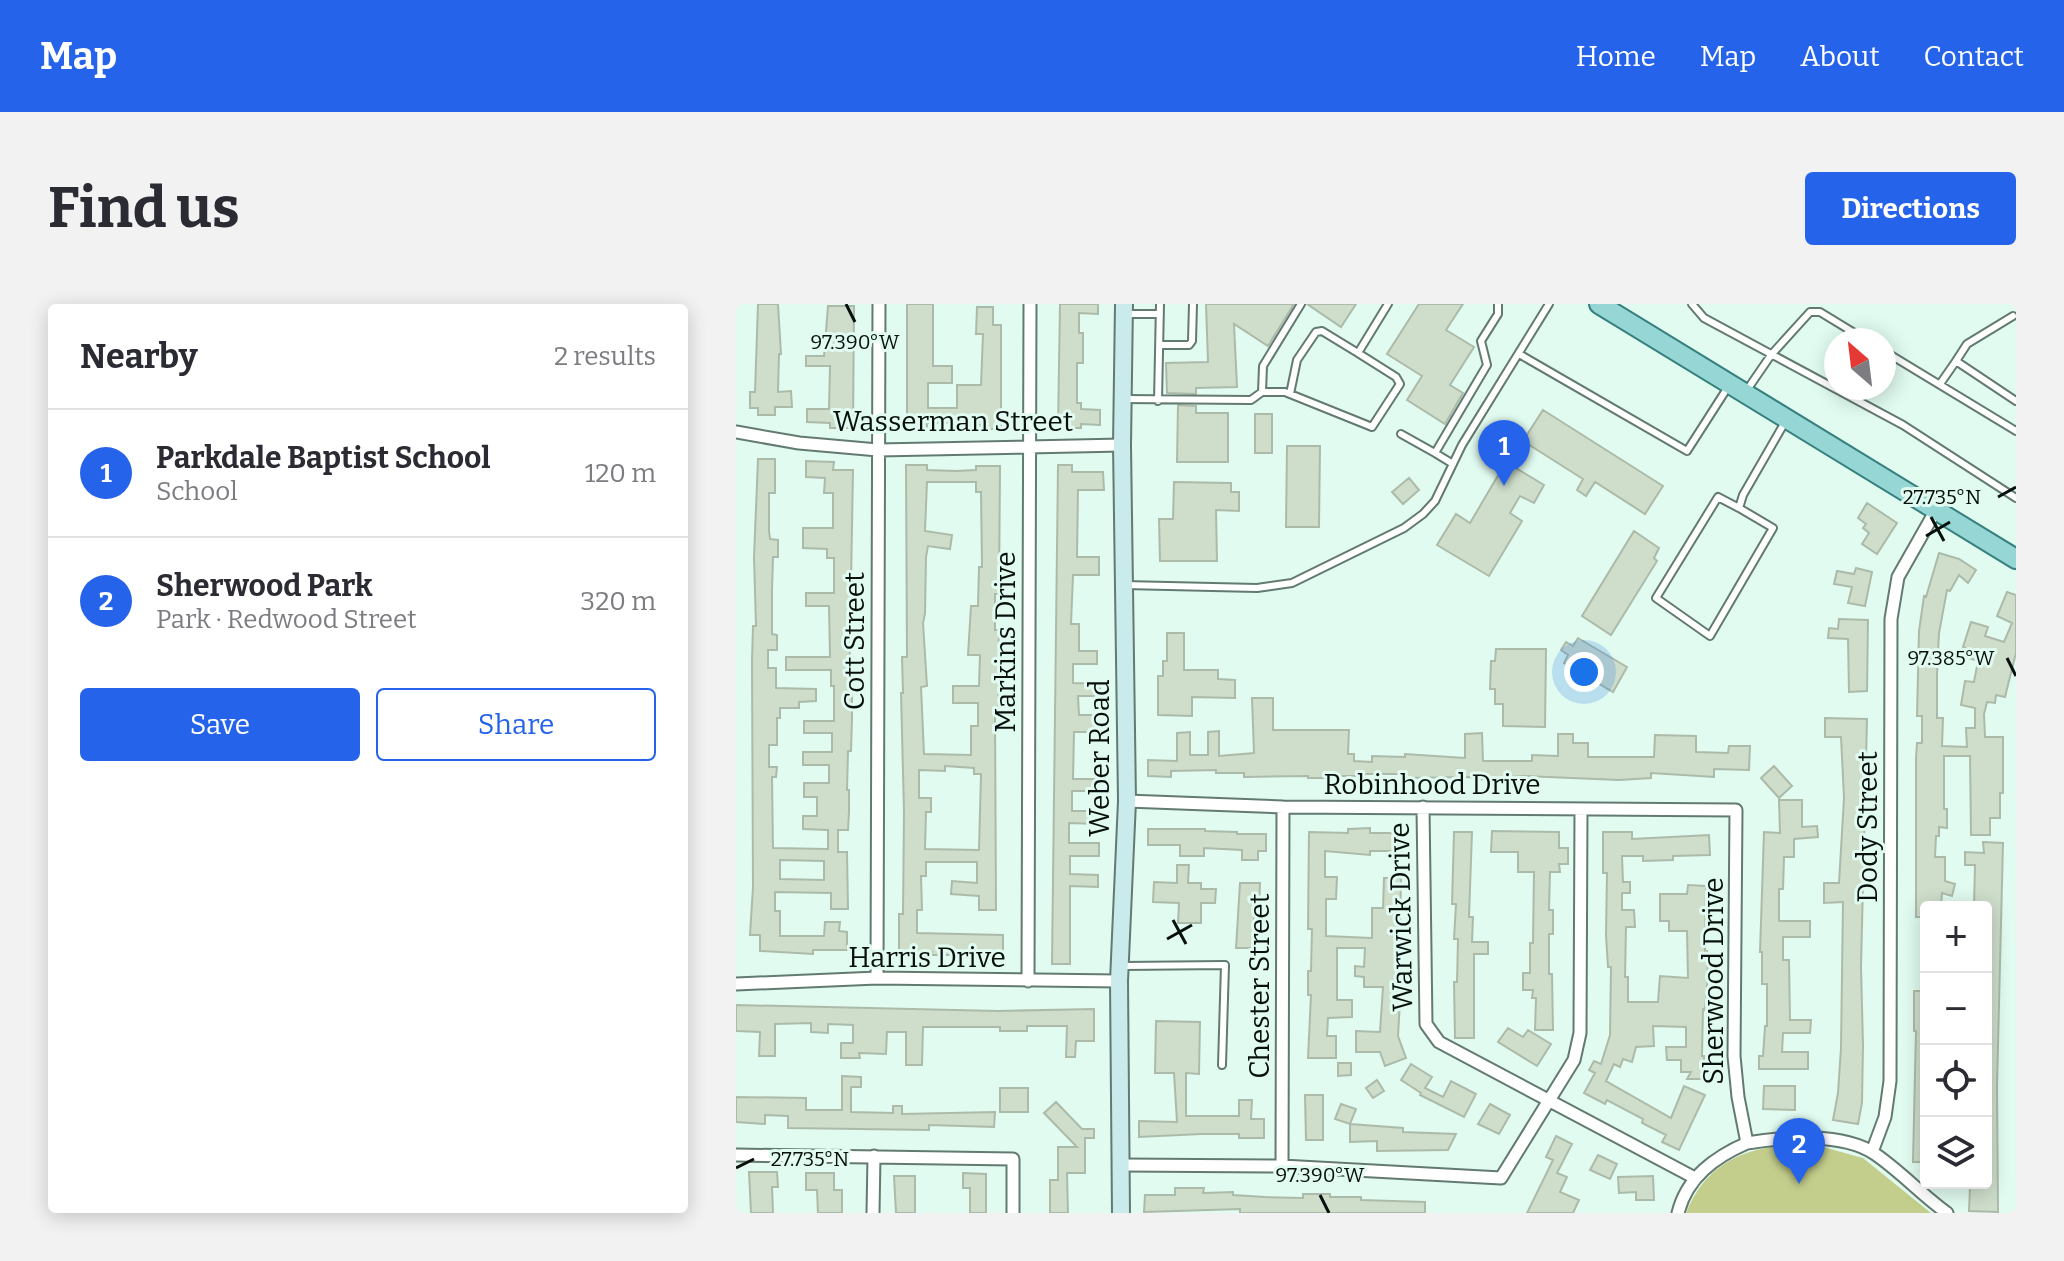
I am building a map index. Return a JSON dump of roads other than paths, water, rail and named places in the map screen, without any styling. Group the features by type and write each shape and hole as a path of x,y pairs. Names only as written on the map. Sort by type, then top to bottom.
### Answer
{"main road":[{"path":"1599,304 2016,559"},
{"name":"Weber Road","path":"1121,1213 1119,973 1127,801 1122,445 1124,309"}],"street":[{"name":"Cott Street","path":"877,978 879,304"},
{"name":"Markins Drive","path":"1028,981 1030,304"},
{"name":"Wasserman Street","path":"736,432 799,443 878,450 1122,445"},
{"name":"Dody Street","path":"1872,1152 1885,1117 1890,1081 1891,619 1898,577 1936,510"},
{"name":"Robinhood Drive","path":"1127,801 1283,807 1736,810"},
{"name":"Chester Street","path":"1282,1166 1283,807"},
{"name":"Warwick Drive","path":"1423,807 1426,1024 1439,1042 1695,1178"},
{"path":"1122,1165 1282,1166 1501,1178 1574,1060 1580,1033 1581,810"},
{"name":"Sherwood Drive","path":"1736,810 1734,1056 1747,1143"},
{"name":"Harris Drive","path":"736,984 877,978 1028,981 1119,973"},
{"path":"1678,1213 1695,1178 1727,1152 1747,1143 1772,1139 1827,1139 1872,1152 1947,1213"},
{"path":"736,1155 1013,1159 1013,1213"},
{"path":"873,1213 874,1156"}],"lane":[{"path":"1158,401 1160,304"},
{"path":"1160,345 1189,345 1192,341 1193,304"},
{"path":"1262,392 1263,366 1301,304"},
{"path":"1358,353 1388,304"},
{"path":"1435,453 1487,365 1481,341 1498,314 1498,304"},
{"path":"1124,585 1257,588 1292,583 1404,528 1435,501 1453,464 1549,304"},
{"path":"1692,304 1704,318 1903,425 2016,498"},
{"path":"1124,309 1160,314"},
{"path":"1519,354 1687,451 1738,389 1810,312 1820,312 1846,328"},
{"path":"1940,384 1967,344 2013,316"},
{"path":"1123,399 1251,400 1262,392 1290,394 1372,427 1400,384 1396,377 1322,331 1316,332 1297,360 1290,394"},
{"path":"1896,358 2016,431"},
{"path":"1956,361 2016,401"},
{"path":"1739,508 1743,495 1787,419"},
{"path":"1401,434 1453,464"},
{"path":"1718,497 1739,508 1773,528 1710,636 1656,598 1718,497"},
{"path":"1119,973 1225,965 1222,1065"}],"place":[{"name":"Parkdale Baptist School","path":"1504,486"},
{"name":"Sherwood Park","path":"1799,1184"}]}
